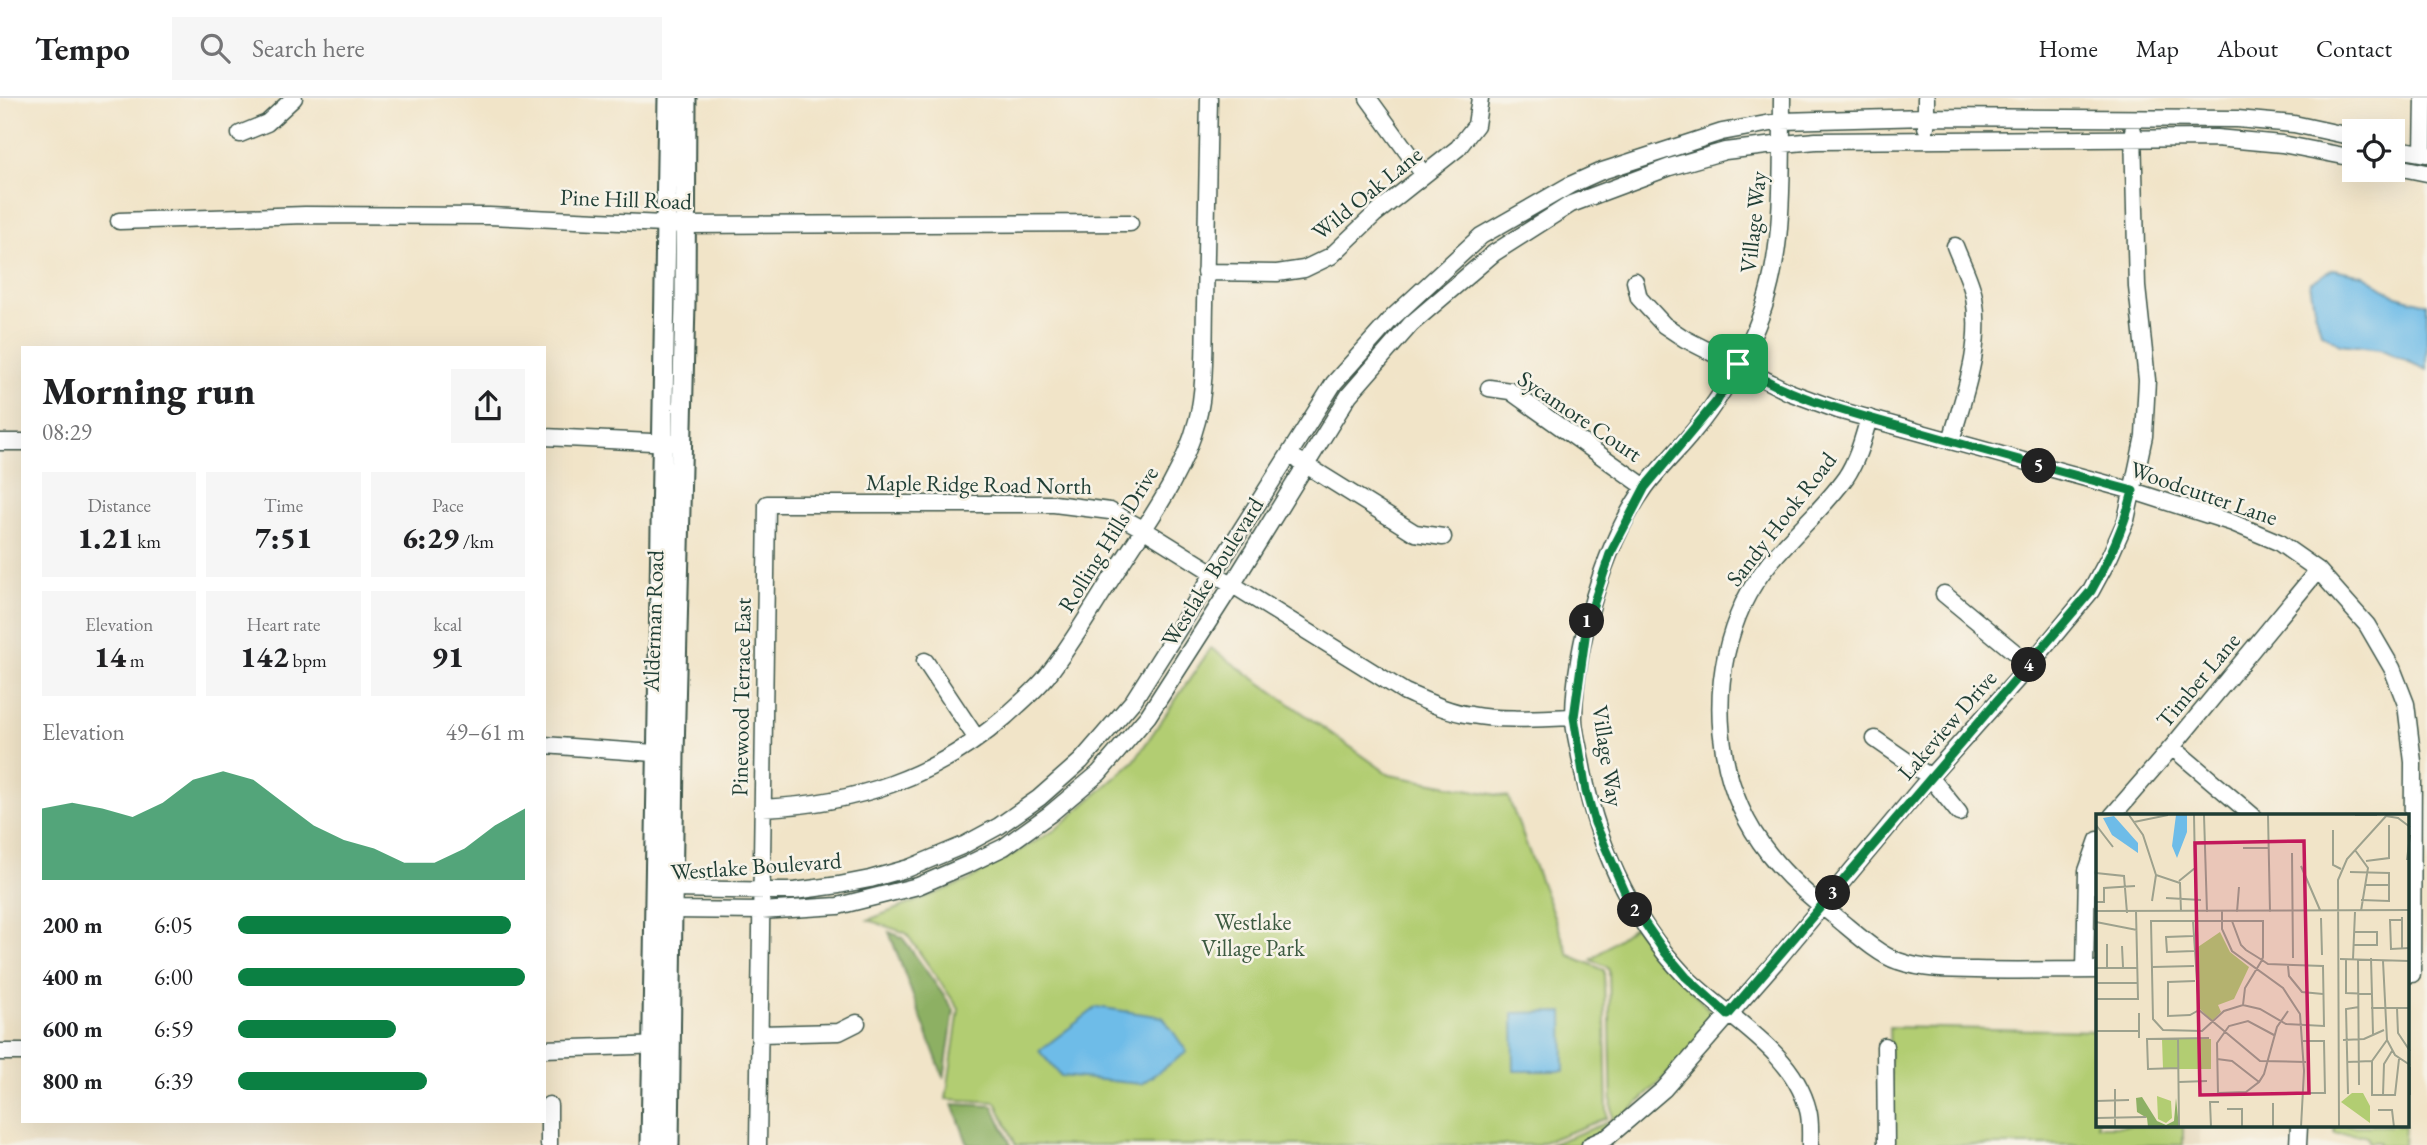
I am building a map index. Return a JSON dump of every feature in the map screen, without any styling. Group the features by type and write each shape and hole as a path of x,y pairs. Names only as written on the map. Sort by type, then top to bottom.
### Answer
{"main road":[{"name":"Alderman Road","path":"668,98 676,224"},
{"name":"Alderman Road","path":"669,1145 660,1045 676,224 686,98"},
{"name":"Alderman Road","path":"651,1145 671,911 664,893"}],"street":[{"path":"240,134 267,123 293,98"},
{"name":"Rolling Hills Drive","path":"762,808 838,800 886,787 944,760 977,739 1047,677 1143,529 1183,463 1198,419 1203,357 1209,98"},
{"path":"1368,98 1424,174"},
{"name":"Wild Oak Lane","path":"1205,272 1277,273 1304,269 1331,256 1375,214 1458,148 1475,125 1480,98"},
{"name":"Village Way","path":"1782,98 1783,144 1777,251 1763,308 1753,335 1717,401 1645,487 1615,543 1597,588 1587,623 1574,717 1586,791 1595,823 1628,899 1686,977 1791,1071 1809,1112 1810,1145"},
{"path":"1926,98 1926,140"},
{"path":"2405,150 2425,154 2424,98"},
{"name":"Westlake Boulevard","path":"664,893 794,891 839,885 909,868 999,827 1039,798 1081,761 1133,701 1334,383 1392,317 1481,236 1538,202 1599,172 1723,132 1782,121 1926,117 2265,121 2342,134"},
{"name":"Lakeview Drive","path":"1590,1145 1611,1141 1664,1089 1930,777 2030,665 2091,591 2110,556 2126,520 2133,491 2144,436 2147,380 2137,287 2133,118"},
{"name":"Westlake Boulevard","path":"671,911 761,911 838,906 873,898 918,886 1004,847 1051,814 1100,773 1148,716 1349,395 1411,324 1494,253 1571,204 1670,167 1725,151 1816,141 2216,138 2262,142 2342,156"},
{"path":"2405,169 2427,173"},
{"name":"Pine Hill Road","path":"119,221 305,215 489,216 676,224 1130,223"},
{"path":"1951,441 1974,357 1978,324 1974,294 1955,246"},
{"name":"Woodcutter Lane","path":"1635,281 1639,298 1664,325 1685,339 1789,392 1869,418 2133,491 2233,523 2278,542 2318,570 2367,625 2392,668 2406,705 2413,762 2410,974"},
{"name":"Sycamore Court","path":"1489,388 1510,391 1645,487"},
{"name":"Sandy Hook Road","path":"1869,418 1860,451 1847,475 1759,576 1744,602 1729,639 1722,669 1720,722 1725,760 1737,800 1768,854 1822,906 1895,961 1930,969 2091,970"},
{"path":"546,437 673,443"},
{"path":"0,442 21,442"},
{"path":"1290,456 1415,533 1443,537"},
{"name":"Maple Ridge Road North","path":"767,504 1054,504 1110,511 1359,665 1405,692 1434,705 1469,715 1508,718 1574,717"},
{"name":"Pinewood Terrace East","path":"758,1145 767,504"},
{"name":"Timber Lane","path":"2114,814 2318,570"},
{"path":"1944,594 2030,665"},
{"path":"925,661 977,739"},
{"path":"1875,739 1930,777 1959,813"},
{"path":"546,745 666,753"},
{"path":"2172,747 2251,814"},
{"path":"2091,970 2087,871 2096,846"},
{"path":"760,1034 839,1032 857,1023"},
{"path":"546,1049 660,1045"},
{"path":"1885,1045 1886,1145"},
{"path":"0,1052 21,1052"},
{"path":"549,1105 549,1145"}],"shaded area":[{"path":"2183,1128 2200,1128 2200,1145 2183,1145"}],"green space":[{"name":"Westlake Village Park","path":"1211,648 1390,775 1508,797 1569,955 1604,970 1607,1118 1536,1145 1016,1145 996,1102 946,1099 959,1009 906,933 868,920 967,881 1055,830 1134,761"},
{"path":"1635,926 1717,1019 1651,1091 1610,1127 1592,1139 1576,1145 1549,1145 1609,1122 1612,1118 1609,970 1591,960"},
{"path":"889,932 902,937 954,1010 944,1079"},
{"path":"1889,1027 2096,1031 2096,1128 2183,1128 2183,1145 1892,1145"},
{"path":"953,1104 993,1106 1011,1145 968,1145"},
{"path":"2335,1128 2405,1128 2404,1145 2379,1145 2379,1142 2368,1142 2368,1137 2364,1135 2335,1134"}],"water":[{"path":"2333,269 2363,275 2397,296 2427,304 2427,370 2380,349 2340,344 2321,332 2310,283"},
{"path":"1097,1007 1163,1017 1187,1052 1141,1084 1061,1076 1039,1051"},
{"path":"1563,1012 1564,1071 1514,1071 1513,1013"}],"route":[{"path":"1738,364 1789,392 1838,410 2133,491 2126,520 2091,591 1728,1015 1686,977 1664,951 1628,899 1595,823 1586,791 1574,717 1587,623 1610,554 1645,487 1717,401 1738,364"}]}
